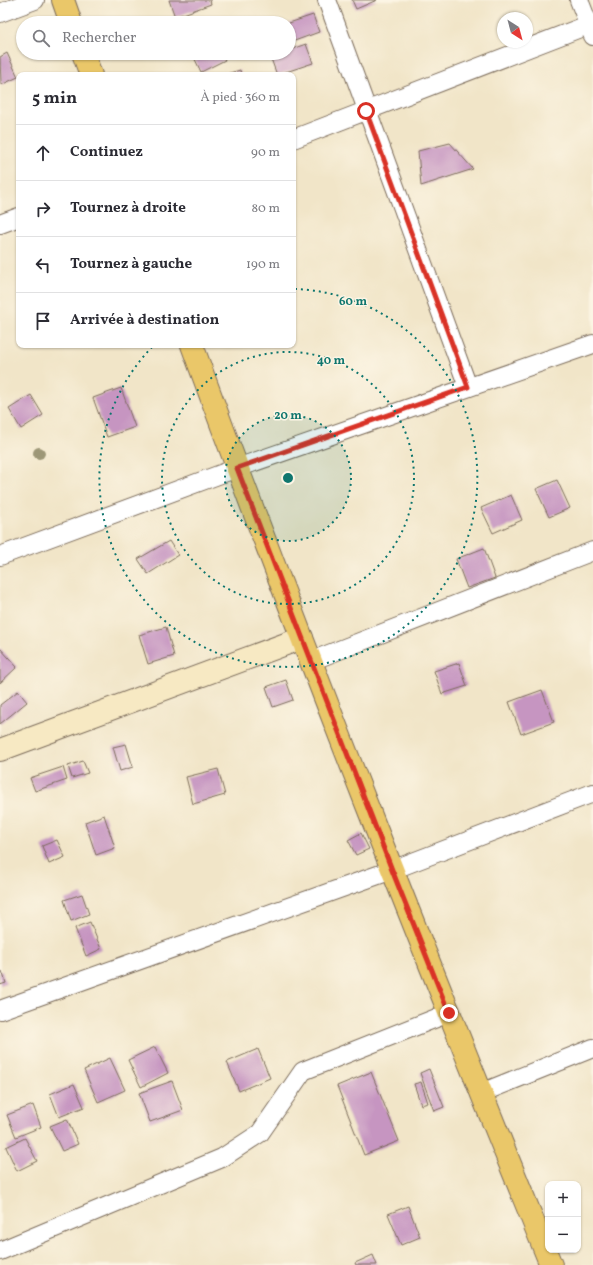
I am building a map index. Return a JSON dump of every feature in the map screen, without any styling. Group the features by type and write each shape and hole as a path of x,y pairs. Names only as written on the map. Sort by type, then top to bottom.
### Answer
{"main road":[{"path":"63,0 69,16"},
{"path":"86,60 90,72"},
{"path":"193,348 237,468 392,870 551,1265"}],"street":[{"path":"0,13 35,0"},
{"path":"327,0 366,111 468,387"},
{"path":"296,138 591,28 579,0"},
{"path":"0,224 16,217"},
{"path":"0,556 237,468 593,344"},
{"path":"311,661 593,551"},
{"path":"0,750 302,638"},
{"path":"0,1010 392,870 593,793"},
{"path":"0,1252 222,1158 260,1133 303,1071 449,1013"},
{"path":"481,1093 593,1048"}],"building":[{"path":"169,0 210,0 211,4 175,16"},
{"path":"352,0 377,0 356,9"},
{"path":"313,15 319,32 296,40 296,21"},
{"path":"306,44 313,63 286,72 276,72 271,60 296,60 296,48"},
{"path":"7,53 16,73 16,78 1,85 0,57"},
{"path":"195,60 225,60 201,72"},
{"path":"450,143 473,169 421,186 418,151"},
{"path":"121,388 135,427 107,437 93,398"},
{"path":"31,395 43,415 21,429 9,409"},
{"path":"557,480 570,508 549,517 536,489"},
{"path":"511,495 522,520 493,533 481,508"},
{"path":"169,541 178,555 148,574 138,559"},
{"path":"484,548 495,578 467,588 456,559"},
{"path":"166,627 174,656 148,664 139,635"},
{"path":"0,648 17,667 0,683"},
{"path":"459,663 467,686 442,694 434,671"},
{"path":"286,680 293,700 273,707 266,687"},
{"path":"542,690 554,722 521,734 509,702"},
{"path":"18,691 27,702 0,724 0,705"},
{"path":"126,744 133,767 120,771 113,747"},
{"path":"83,761 88,773 72,778 68,766"},
{"path":"63,767 67,780 35,791 30,778"},
{"path":"218,769 225,795 193,804 186,777"},
{"path":"104,815 115,848 96,855 85,822"},
{"path":"361,833 369,849 356,855 348,840"},
{"path":"57,840 65,857 49,864 42,846"},
{"path":"82,894 89,914 71,921 64,900"},
{"path":"90,922 101,949 86,956 75,928"},
{"path":"2,971 6,983 0,985 0,972"},
{"path":"155,1047 168,1073 141,1087 128,1060"},
{"path":"258,1049 270,1078 239,1091 227,1062"},
{"path":"110,1058 125,1090 98,1102 84,1070"},
{"path":"429,1069 444,1107 434,1111 420,1073"},
{"path":"371,1072 399,1141 364,1155 337,1086"},
{"path":"172,1081 183,1110 150,1122 139,1093"},
{"path":"421,1082 428,1103 421,1105 414,1084"},
{"path":"74,1084 84,1107 59,1117 50,1094"},
{"path":"33,1105 41,1127 16,1137 7,1115"},
{"path":"67,1119 78,1144 62,1151 50,1126"},
{"path":"25,1138 37,1161 17,1171 6,1147"},
{"path":"408,1206 420,1237 401,1245 388,1214"},
{"path":"373,1255 377,1265 356,1265 355,1263"}],"route":[{"path":"366,111 468,387 237,468 392,870 449,1013"}]}
